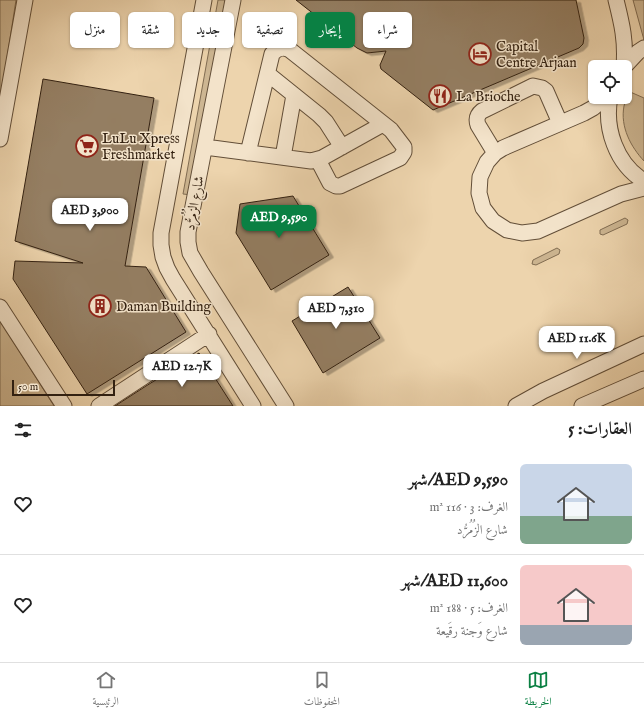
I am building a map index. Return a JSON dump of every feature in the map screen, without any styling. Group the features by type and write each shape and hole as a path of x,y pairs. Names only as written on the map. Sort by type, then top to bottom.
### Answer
{"street":[{"path":"0,139 25,0"},
{"name":"شارع الزُمُرُّد","path":"204,0 167,196 161,233 161,245 167,268 253,406"},
{"name":"شارع الزُمُرُّد","path":"233,0 188,232 188,242 190,253 201,272 286,406"},
{"path":"616,0 624,34 626,48 625,60"},
{"path":"248,153 272,54 282,47 286,48 391,130 402,143 404,152 400,158 340,186 336,186 328,181 318,160"},
{"path":"631,60 644,48"},
{"path":"268,74 312,108 326,122 342,147"},
{"path":"495,153 476,121 477,116 482,111 533,86 542,88 546,91 560,123"},
{"path":"283,157 294,94"},
{"path":"598,104 584,113 495,153 487,162 480,177 479,193 483,208 493,221 507,230 522,233 538,230 621,194 644,188"},
{"path":"609,104 608,121 611,138 627,167 644,181"},
{"path":"205,147 311,161 318,160 383,124"},
{"path":"0,306 64,406"},
{"path":"99,406 209,334"},
{"path":"516,406 543,390 644,344"},
{"path":"582,406 644,379"}],"shaded area":[{"path":"0,0 16,0 0,103"},
{"path":"218,0 228,0 226,12 216,12"},
{"path":"633,0 644,0 644,40"},
{"path":"209,48 219,48 192,195 183,194"},
{"path":"632,93 644,98 644,161 631,143 625,129 623,114 625,104 632,104"},
{"path":"625,218 628,220 627,224 603,235 600,234 600,230"},
{"path":"557,248 560,250 559,254 536,265 532,264 533,260"},
{"path":"0,321 54,406 0,406"}],"building":[{"name":"Capital Centre Arjaan","path":"296,0 576,0 584,38 583,44 579,48 433,110 381,69 380,65 386,51 367,53 355,46 355,12 311,12"},
{"path":"43,79 154,98 125,266 146,267 186,332 87,394 13,279 15,261 83,263 15,241"},
{"path":"293,196 329,255 271,290 236,233 240,204"},
{"path":"348,287 380,338 323,373 292,321"},
{"path":"199,353 233,406 115,406 146,386"}],"place":[{"name":"Capital Centre Arjaan","path":"480,54"},
{"name":"La Brioche","path":"440,96"},
{"name":"LuLu Xpress Freshmarket","path":"87,146"},
{"name":"Daman Building","path":"100,306"}]}
